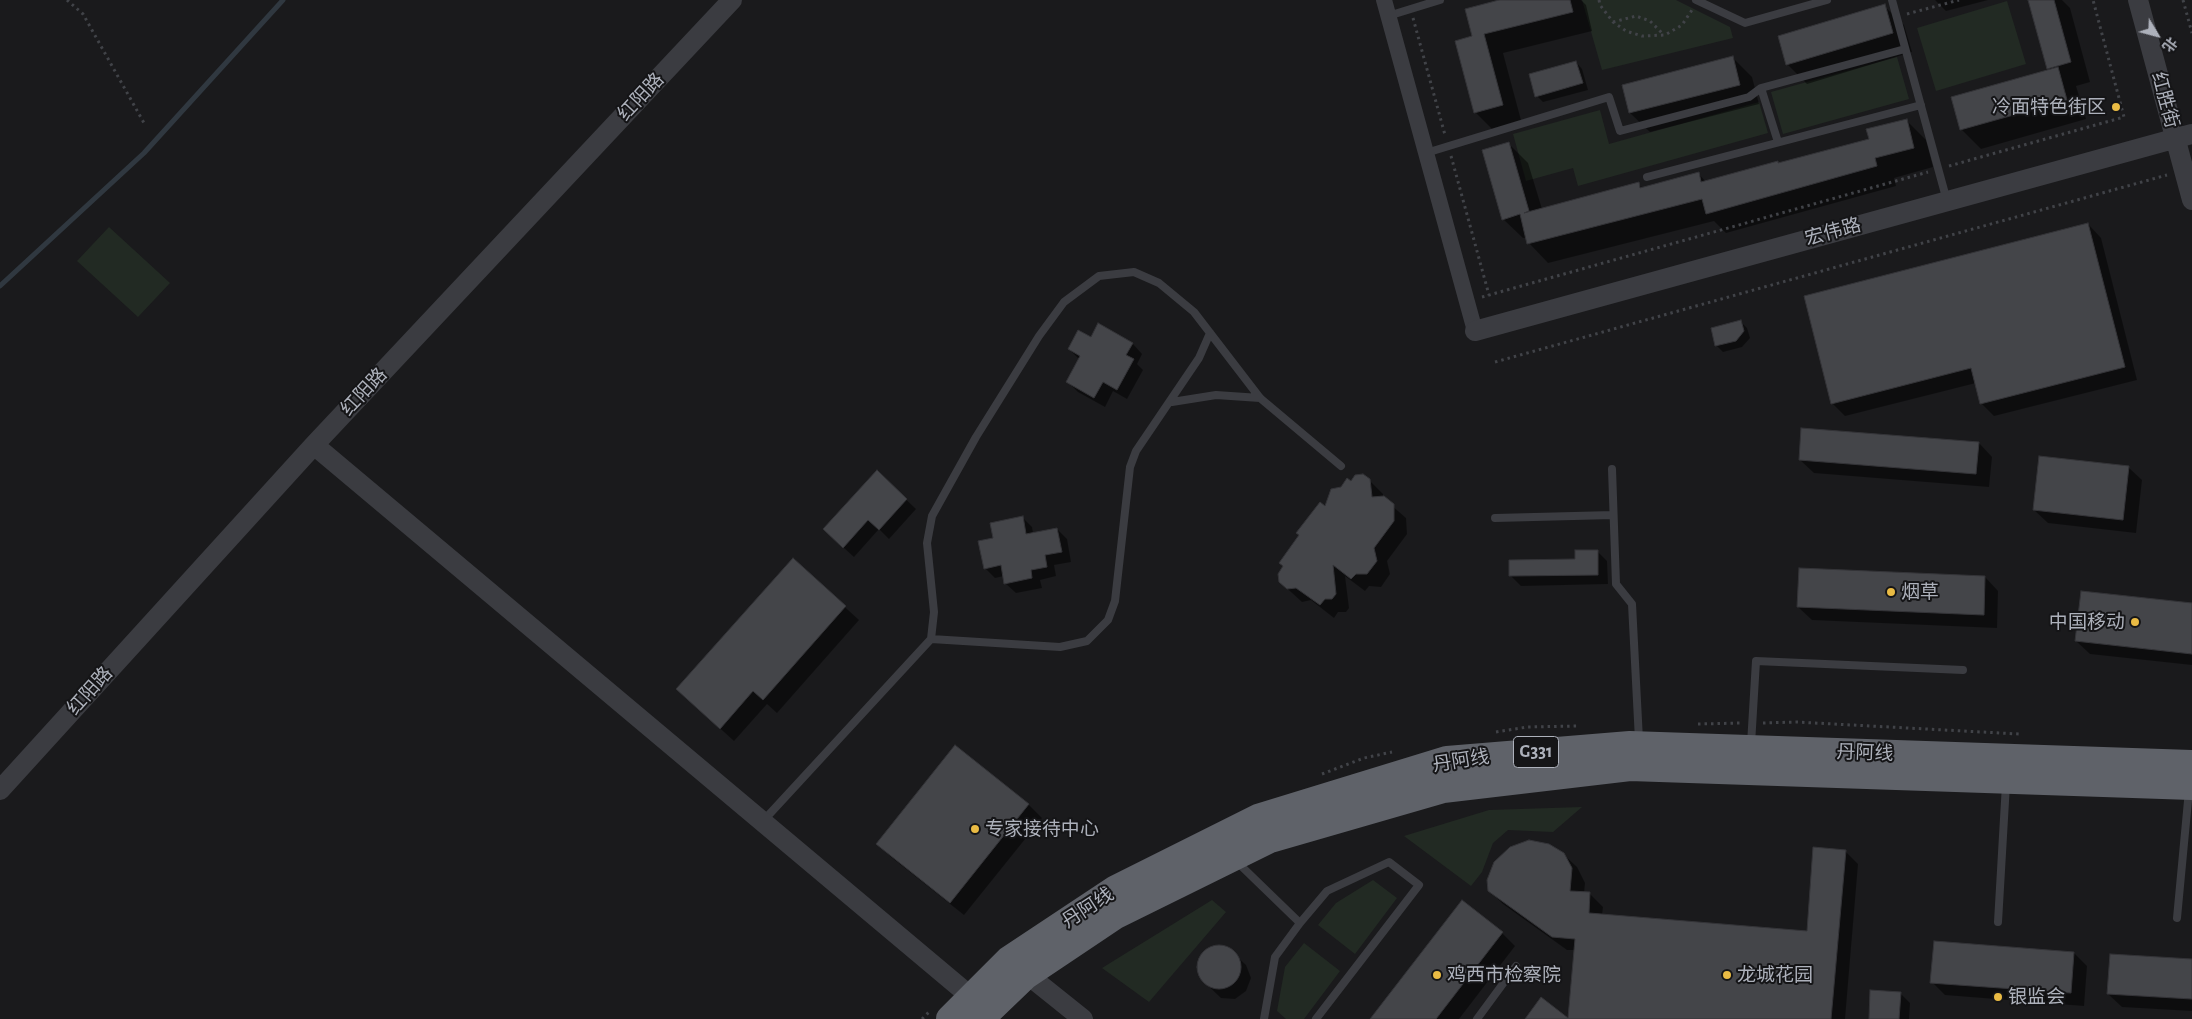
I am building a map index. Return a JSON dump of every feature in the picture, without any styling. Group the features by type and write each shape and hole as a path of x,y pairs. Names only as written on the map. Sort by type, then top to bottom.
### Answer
{"highway":[{"name":"丹阿线","path":"950,1019 980,1009 1018,967 1116,889 1258,818 1447,760 1639,745 1751,749 2191,778"},
{"name":"丹阿线","path":"1018,967 1114,916 1270,839 1443,789 1630,767 2006,780 2191,778"}],"street":[{"name":"红阳路","path":"0,790 314,445 732,0"},
{"name":"红胜街","path":"2141,1 2184,136 2184,170 2192,200"},
{"path":"1386,8 1475,331"},
{"name":"宏伟路","path":"1475,331 2184,136"},
{"path":"314,445 762,822 980,1009"},
{"path":"1018,967 1083,1019"}],"lane":[{"path":"1386,8 1440,0"},
{"path":"1697,0 1745,23 1827,0"},
{"path":"1892,0 1947,201"},
{"path":"1426,153 1609,96 1620,132 1749,97 1761,88 1905,49"},
{"path":"1761,88 1778,142"},
{"path":"1647,177 1921,105"},
{"path":"762,822 931,639 934,612 927,544 932,516 1039,336 1064,302 1099,276 1134,272 1159,282 1194,312 1260,398 1341,466"},
{"path":"931,639 1060,647 1087,641 1108,620 1115,601 1130,467 1136,451 1172,402 1199,358 1210,333"},
{"path":"1172,402 1216,395 1260,398"},
{"path":"1612,469 1616,584 1632,604 1639,745"},
{"path":"1495,518 1613,515"},
{"path":"1751,749 1756,661 1963,670"},
{"path":"2177,918 2191,778"},
{"path":"1998,922 2006,780"},
{"path":"1232,858 1300,923"},
{"path":"1264,1019 1275,957 1300,923 1327,891 1389,862 1419,885 1316,1019"},
{"path":"1477,1019 1516,966"}],"path":[{"path":"67,0 83,14 144,123"},
{"path":"1599,0 1600,6 1614,22 1626,31 1642,36 1664,35 1682,25 1697,0"},
{"path":"1897,17 1959,0"},
{"path":"1466,301 2124,117 2093,0"},
{"path":"2183,0 2192,32"},
{"path":"1614,22 1636,16 1650,20 1664,35"},
{"path":"1495,362 2184,170"}],"shaded area":[{"path":"1582,0 1676,0 1730,27 1733,38 1602,70"},
{"path":"2007,1 2026,64 1936,91 1917,28"},
{"path":"1897,57 1909,99 1783,134 1771,92"},
{"path":"1759,102 1768,133 1578,186 1573,168 1526,181 1513,134 1600,110 1609,144"},
{"path":"109,227 170,283 138,317 77,261"},
{"path":"1582,807 1553,832 1508,830 1493,843 1482,872 1471,886 1404,836 1489,810"},
{"path":"1373,880 1397,898 1355,954 1318,925 1336,903"},
{"path":"1212,900 1226,912 1149,1002 1102,968"},
{"path":"1304,943 1340,971 1304,1019 1286,1019 1277,1011 1285,967"}],"building":[{"path":"1499,0 1570,0 1573,12 1484,34 1503,105 1474,113 1455,41 1472,36 1465,9"},
{"path":"2028,0 2054,0 2071,62 2047,69"},
{"path":"1885,4 1893,33 1786,65 1778,36"},
{"path":"1733,56 1740,85 1629,113 1622,85"},
{"path":"1576,61 1583,83 1535,97 1529,74"},
{"path":"2058,67 2067,100 1960,130 1951,97"},
{"path":"1907,119 1914,148 1875,158 1877,166 1706,214 1702,199 1527,244 1520,214 1502,220 1482,150 1509,142 1529,211 1524,213 1639,182 1640,188 1699,172 1701,182 1869,139 1866,129"},
{"path":"2088,223 2125,367 1980,404 1971,368 1831,404 1804,296"},
{"path":"1741,320 1744,331 1736,341 1715,346 1711,328"},
{"path":"1098,323 1133,343 1126,355 1134,359 1117,390 1103,382 1094,398 1066,382 1080,356 1068,349 1078,330 1091,337"},
{"path":"1801,428 1979,442 1976,474 1799,460"},
{"path":"2039,456 2129,466 2123,520 2033,510"},
{"path":"877,470 907,499 879,530 868,520 843,548 823,529"},
{"path":"1363,474 1370,479 1372,497 1384,496 1394,504 1394,521 1374,548 1377,561 1367,574 1356,574 1351,579 1333,565 1336,594 1332,599 1325,599 1320,605 1296,588 1287,589 1279,582 1278,574 1283,566 1279,563 1299,535 1296,533 1320,502 1325,506 1331,489 1341,487 1347,478 1351,481 1355,475"},
{"path":"1023,516 1026,534 1057,528 1062,552 1045,555 1047,567 1031,570 1032,578 1004,584 1001,565 984,569 978,541 993,538 990,523"},
{"path":"1575,550 1598,550 1598,575 1509,576 1509,560 1575,559"},
{"path":"793,558 846,606 763,700 753,691 720,729 676,689"},
{"name":"烟草","path":"1799,568 1985,576 1984,615 1797,607"},
{"name":"中国移动","path":"2081,591 2192,603 2192,654 2075,641"},
{"path":"955,745 1029,804 950,903 876,844"},
{"path":"1529,840 1549,844 1564,853 1572,868 1570,891 1590,892 1589,913 1807,931 1813,847 1846,850 1831,1019 1525,1019 1541,997 1568,1018 1575,939 1552,937 1488,891 1487,880 1494,862 1510,847"},
{"name":"鸡西市检察院","path":"1462,900 1503,932 1436,1019 1370,1019"},
{"path":"1934,941 2074,952 2071,993 1930,983"},
{"path":"1223,945 1235,951 1240,958 1240,976 1235,983 1228,988 1215,989 1207,986 1200,979 1197,963 1200,955 1207,948"},
{"path":"2110,954 2192,959 2192,999 2107,994"},
{"path":"1870,990 1901,992 1899,1019 1869,1019"}],"waterway":[{"path":"0,286 144,153 283,0"}],"place":[{"name":"冷面特色街区","path":"2116,107"},
{"name":"烟草","path":"1891,592"},
{"name":"中国移动","path":"2135,622"},
{"name":"专家接待中心","path":"975,829"},
{"name":"鸡西市检察院","path":"1437,975"},
{"name":"龙城花园","path":"1727,975"},
{"name":"银监会","path":"1998,997"}]}
